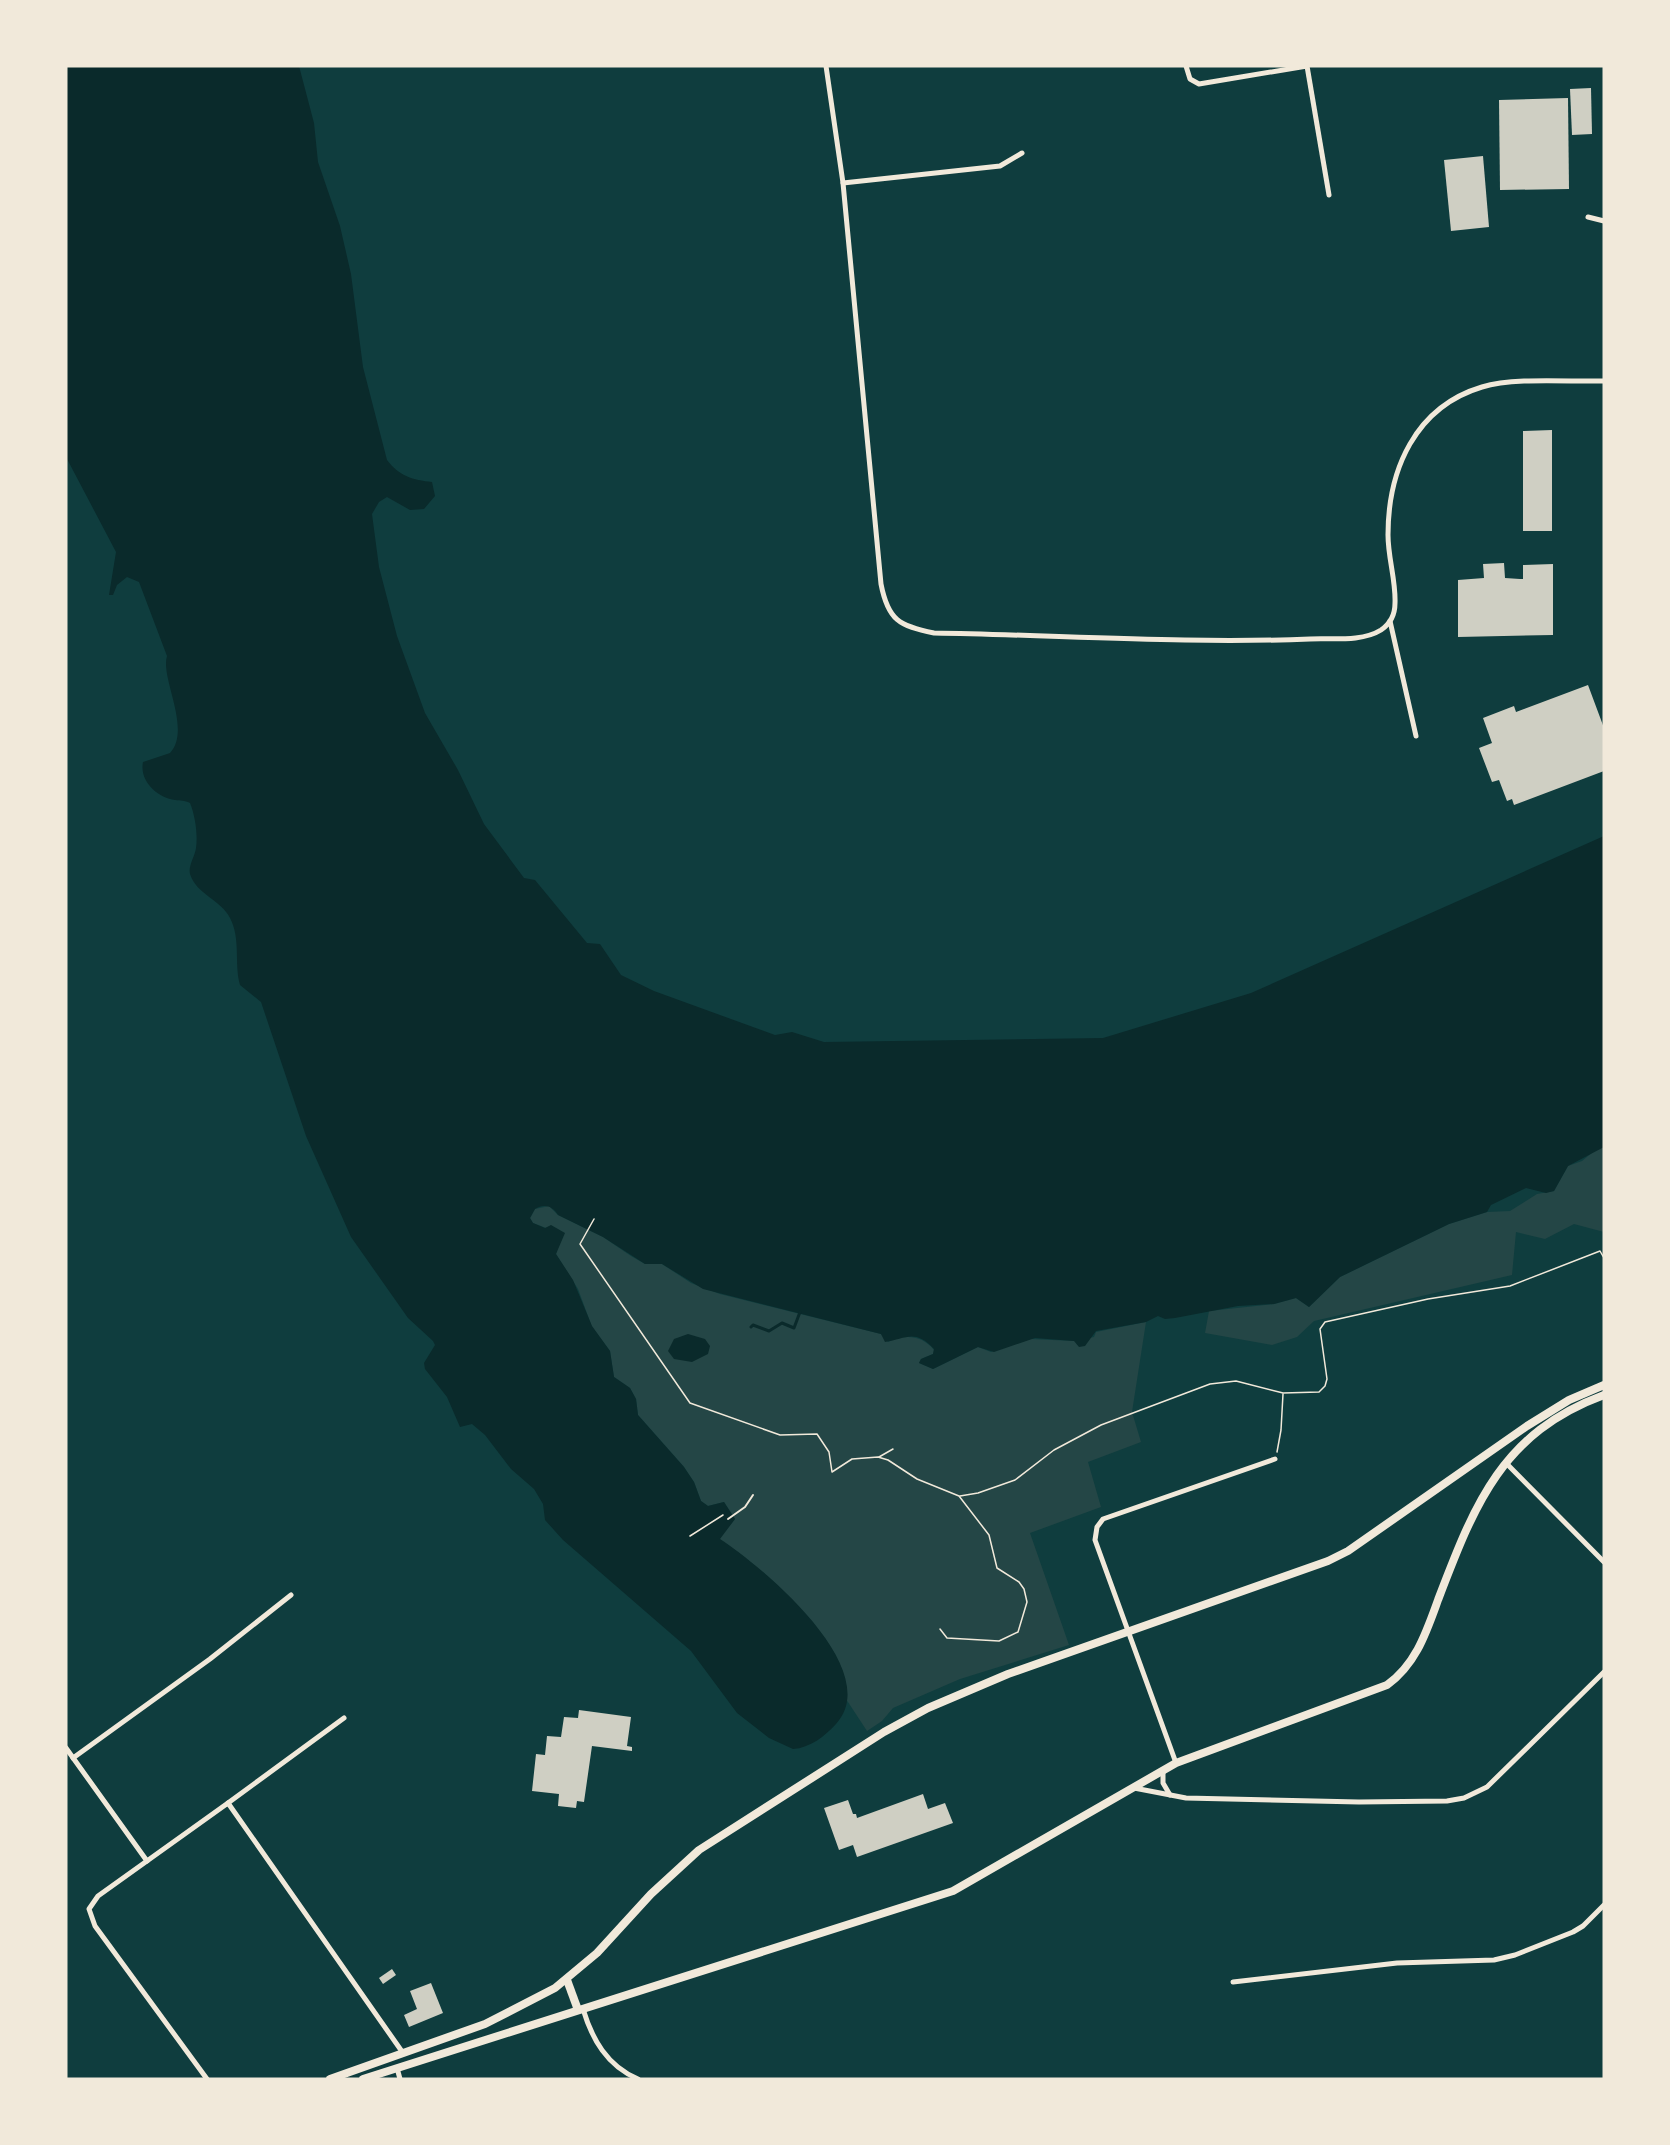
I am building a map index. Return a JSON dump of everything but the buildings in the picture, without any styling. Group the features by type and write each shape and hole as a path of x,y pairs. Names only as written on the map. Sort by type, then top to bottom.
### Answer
{"highway":[{"path":"330,2079 485,2024 555,1988 567,1980 699,1850 884,1732 960,1693 1328,1561 1366,1539 1499,1445 1569,1400 1604,1385"},
{"path":"363,2079 952,1891 1176,1763 1377,1689 1404,1671 1420,1647 1470,1518 1488,1485 1506,1462 1536,1433 1552,1421 1604,1395"},
{"path":"567,1980 581,2010"}],"street":[{"path":"826,66 843,183 882,584 884,596 894,618 911,628 934,633 1270,641 1358,637 1376,633 1390,621"},
{"path":"1186,66 1190,79 1198,84 1307,66 1329,195"},
{"path":"843,183 1000,166 1022,153"},
{"path":"1588,217 1604,220"},
{"path":"1416,736 1390,621 1395,603 1388,536 1390,503 1400,461 1408,444 1423,424 1455,399 1482,387 1505,383 1604,381"},
{"path":"1176,1763 1095,1540 1097,1527 1103,1519 1275,1459"},
{"path":"1506,1462 1604,1562"},
{"path":"73,1758 210,1659 291,1594"},
{"path":"1132,1787 1170,1795 1232,1800 1359,1802 1447,1801 1464,1798 1488,1786 1604,1672"},
{"path":"207,2079 90,1917 92,1901 344,1718"},
{"path":"66,1748 147,1861"},
{"path":"1163,1771 1163,1783 1170,1795"},
{"path":"228,1803 403,2053"},
{"path":"1233,1982 1397,1963 1494,1960 1573,1932 1583,1926 1604,1905"},
{"path":"581,2010 604,2054 617,2067 638,2079"},
{"path":"396,2068 400,2079"}],"lane":[{"path":"728,1519 745,1507 753,1495"}],"path":[{"path":"594,1219 580,1244 690,1403 780,1435 817,1434 829,1452 832,1472 852,1459 878,1457 888,1460 917,1479 959,1496 989,1535 997,1568 1022,1585 1027,1602 1018,1632 1004,1640 946,1638 940,1629"},
{"path":"959,1496 978,1493 1014,1480 1054,1450 1101,1425 1210,1384 1236,1382 1288,1394 1319,1392 1325,1386 1327,1378 1320,1329 1325,1322 1428,1299 1510,1286 1604,1250"},
{"path":"1600,1251 1604,1258"},
{"path":"1275,1459 1281,1430 1283,1393"},
{"path":"878,1457 893,1449"},
{"path":"690,1536 725,1513"}],"shaded area":[{"path":"66,66 299,66 314,123 318,162 340,226 351,274 363,367 387,460 396,470 407,476 432,482 435,496 424,509 410,510 387,497 379,502 372,514 379,567 397,636 425,713 458,770 484,824 524,878 535,880 587,943 600,944 621,975 654,991 775,1035 792,1032 824,1042 1103,1038 1251,993 1604,836 1604,1147 1568,1166 1554,1191 1546,1193 1526,1188 1491,1205 1487,1212 1449,1224 1340,1277 1309,1307 1296,1298 1274,1304 1238,1306 1175,1318 1165,1319 1158,1316 1146,1322 1096,1331 1085,1346 1079,1347 1074,1341 1035,1338 994,1352 978,1347 933,1369 919,1363 921,1359 933,1354 934,1349 921,1339 910,1337 885,1342 881,1334 703,1289 662,1264 645,1264 603,1237 558,1215 551,1208 542,1206 535,1209 530,1218 533,1223 545,1228 551,1225 565,1233 556,1254 573,1280 592,1326 610,1351 614,1377 630,1388 636,1399 638,1415 684,1467 694,1482 701,1501 708,1506 724,1502 735,1519 720,1539 762,1571 812,1621 832,1648 845,1676 847,1701 836,1724 827,1733 811,1744 793,1749 769,1738 737,1713 691,1651 563,1540 545,1520 543,1504 534,1489 511,1469 485,1435 472,1424 460,1427 447,1397 425,1369 424,1363 435,1345 433,1341 408,1318 351,1237 306,1136 261,1002 240,985 235,934 230,918 226,911 193,881 190,868 197,837 190,803 162,796 151,787 144,776 143,762 170,753 176,743 177,718 166,666 167,656 139,582 127,577 117,585 113,595 109,595 116,552 66,457"},
{"path":"1599,1147 1604,1147 1604,1232 1574,1224 1545,1239 1516,1232 1512,1275 1314,1321 1297,1337 1272,1345 1205,1333 1209,1311 1274,1304 1296,1298 1309,1307 1340,1277 1449,1224 1487,1212 1510,1211 1537,1194 1554,1191 1568,1166 1582,1161"},
{"path":"549,1206 558,1215 603,1237 645,1264 662,1264 691,1283 720,1294 881,1334 888,1342 907,1337 924,1341 934,1350 933,1354 921,1359 919,1363 933,1369 978,1347 991,1352 1030,1339 1075,1341 1094,1337 1096,1332 1146,1322 1132,1412 1141,1442 1088,1462 1101,1507 1030,1533 1069,1645 960,1679 893,1708 882,1721 867,1731 846,1699 845,1678 836,1656 821,1632 780,1587 719,1539 735,1519 724,1502 708,1506 701,1501 694,1482 684,1467 638,1415 636,1399 630,1388 614,1377 610,1351 592,1327 578,1289 556,1254 558,1247 546,1228 533,1223 530,1218 535,1209"},
{"path":"688,1334 705,1339 710,1346 708,1354 692,1362 674,1359 668,1351 674,1339"}],"waterway":[{"path":"751,1327 753,1325 769,1331 782,1323 794,1328 800,1312"}]}
